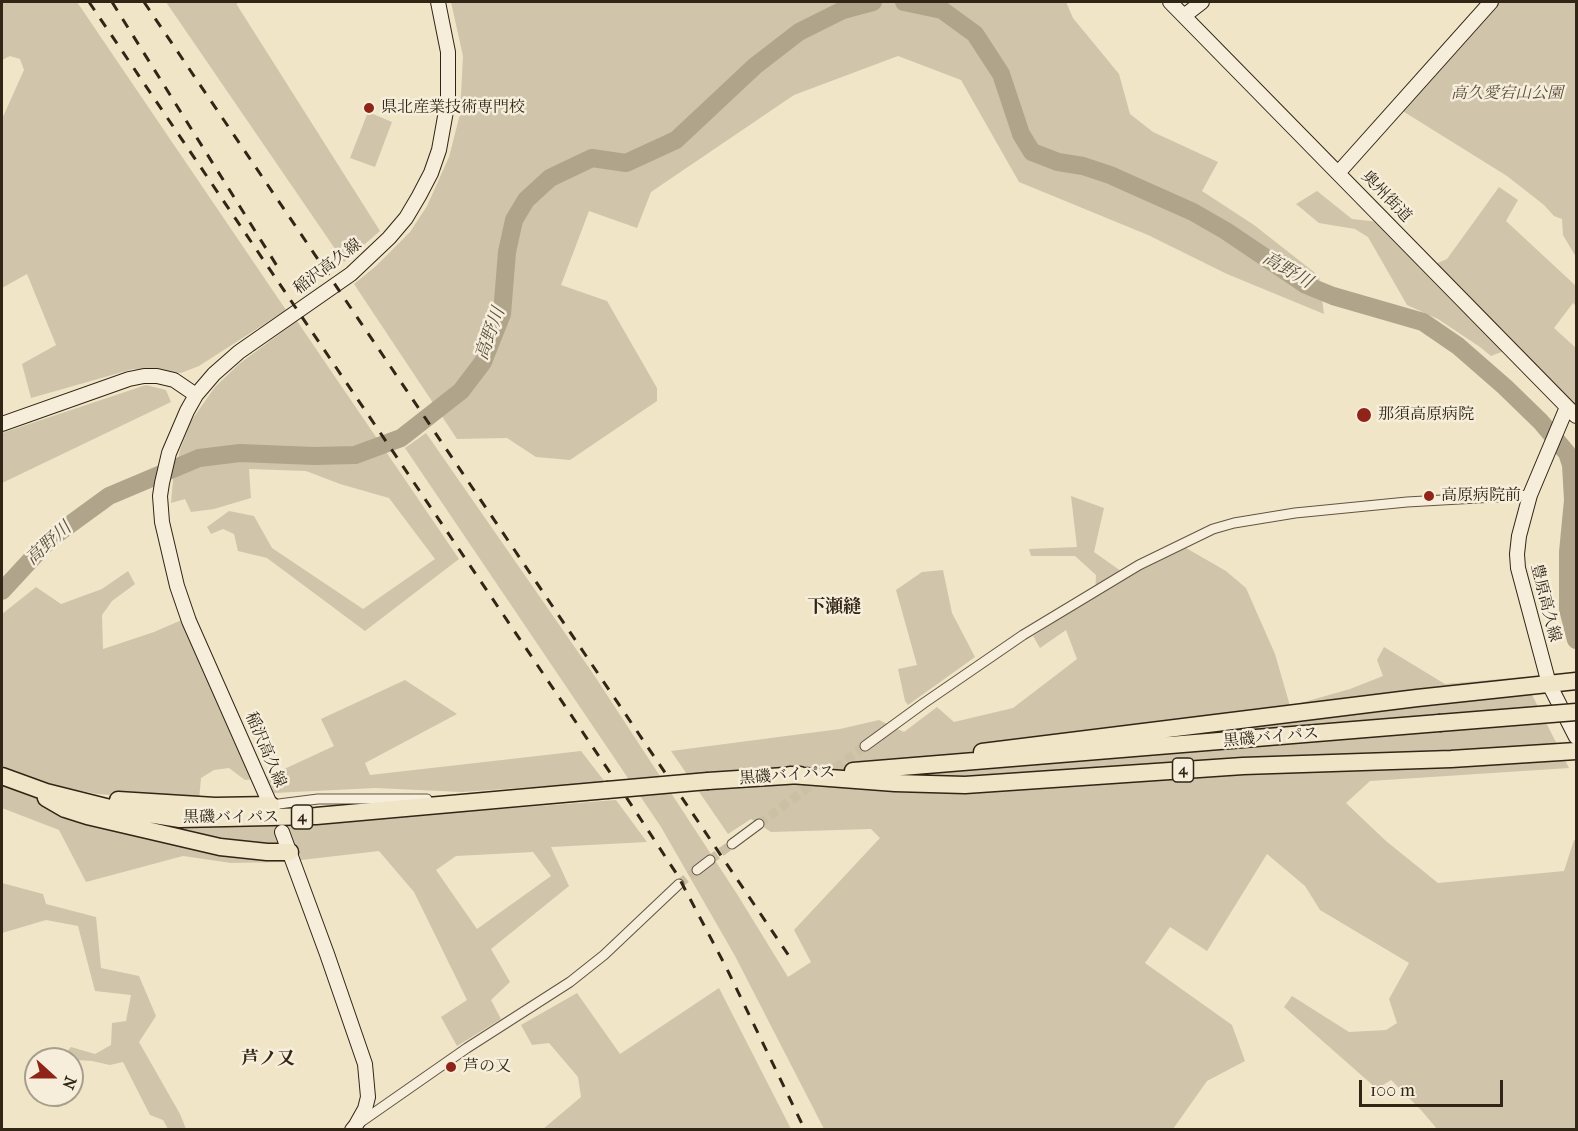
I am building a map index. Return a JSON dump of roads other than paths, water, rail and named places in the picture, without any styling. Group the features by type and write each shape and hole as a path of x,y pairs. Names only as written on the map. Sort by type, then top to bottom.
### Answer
{"highway":[{"name":"4","path":"914,768 965,755 1010,747 1576,681"},
{"name":"黒磯バイパス","path":"2,776 38,789 110,808 180,819 316,816 708,781 914,768 1576,712"},
{"name":"4","path":"790,775 904,784 965,785 1243,766 1451,759 1576,751"},
{"name":"4","path":"38,789 122,800 272,809"},
{"name":"4","path":"38,789 57,805 87,816 220,847 290,852"}],"main road":[{"name":"稲沢高久線","path":"272,809 189,621 177,586 162,522 160,496 169,453 196,395 214,374 239,352 351,274 389,238 406,218 431,173 446,118 448,52 438,2"},
{"name":"奥州街道","path":"1170,2 1572,412"},
{"path":"1184,16 1202,2"},
{"path":"1339,172 1491,2"},
{"path":"2,424 129,379 144,376 174,380 196,395"},
{"name":"豊原高久線","path":"1572,412 1560,422 1530,495 1519,536 1517,554 1518,568 1549,684 1576,737"},
{"path":"282,832 365,1064 368,1097 366,1109 354,1127"}],"street":[{"path":"866,746 1023,635 1139,564 1213,529 1263,517 1337,508 1530,495"},
{"path":"272,809 318,799 369,798 473,802"},
{"path":"732,844 759,824"},
{"path":"697,870 710,860"},
{"path":"354,1127 467,1048 570,982 604,955 679,884"}],"waterway":[{"name":"高野川","path":"2,591 50,539 109,496 199,458 240,453 355,455 401,438 461,391 483,362 502,314 507,252 514,220 526,200 550,178 592,158 626,163 676,140 755,66 799,32 843,10 873,2"},
{"name":"高野川","path":"904,2 942,10 975,34 1001,74 1021,134 1032,152 1058,162 1083,166 1110,175 1193,212 1226,231 1306,285 1333,296 1423,322 1458,346 1505,387 1541,422 1567,453 1571,465 1573,500 1568,552 1568,609 1576,640"}],"tunnel":[{"path":"759,824 865,746"},
{"path":"710,860 732,844"},
{"path":"679,884 697,870"}],"railway":[{"path":"89,2 678,876 726,967 805,1130"},
{"path":"112,2 277,266"},
{"path":"144,2 791,959"}],"place":[{"name":"県北産業技術専門校","path":"369,108"},
{"name":"那須高原病院","path":"1364,415"},
{"name":"高原病院前","path":"1429,496"},
{"name":"芦の又","path":"451,1067"}],"district":[{"name":"下瀬縫","path":"834,608"},
{"name":"芦ノ又","path":"268,1060"}],"park label":[{"name":"高久愛宕山公園","path":"1507,94"}]}
